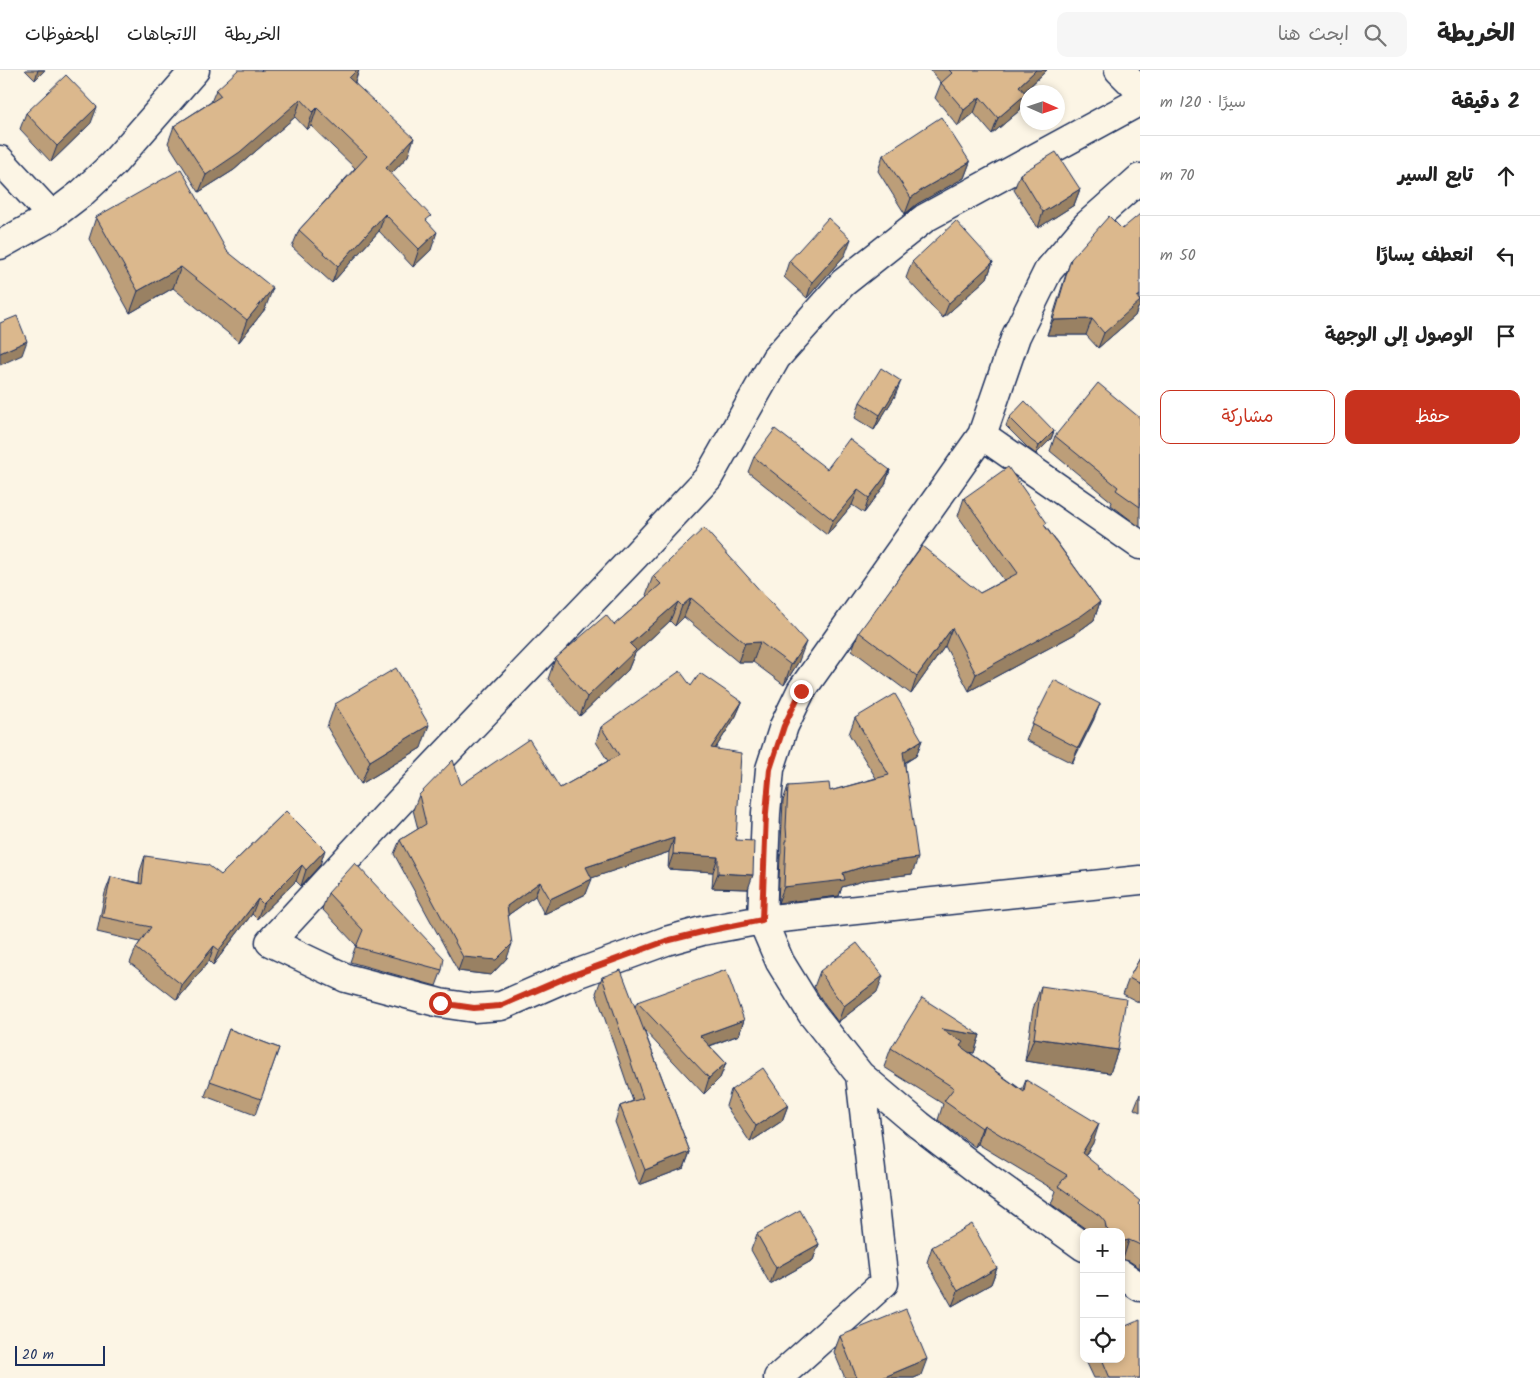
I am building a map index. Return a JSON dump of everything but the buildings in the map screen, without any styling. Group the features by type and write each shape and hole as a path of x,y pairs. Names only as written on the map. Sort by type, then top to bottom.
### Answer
{"street":[{"path":"0,246 52,216 112,165 195,70"},
{"path":"1119,70 1140,91"},
{"path":"1140,101 924,218 843,282 776,358 708,478 270,942 346,978 440,1003 474,1008 500,1006 565,978 666,941 762,920 1140,880"},
{"path":"0,160 52,216"},
{"path":"1080,1244 984,1175 919,1125 860,1075 812,1014 780,962 762,920 766,813 770,769 784,726 801,691 982,435 1016,336 1048,271 1087,225 1140,178"},
{"path":"982,435 1140,544"},
{"path":"778,1378 884,1283 860,1075"},
{"path":"1125,1277 1140,1287"}],"route":[{"path":"440,1003 474,1008 500,1006 565,978 666,941 762,920 766,813 770,769 784,726 801,691"}]}
